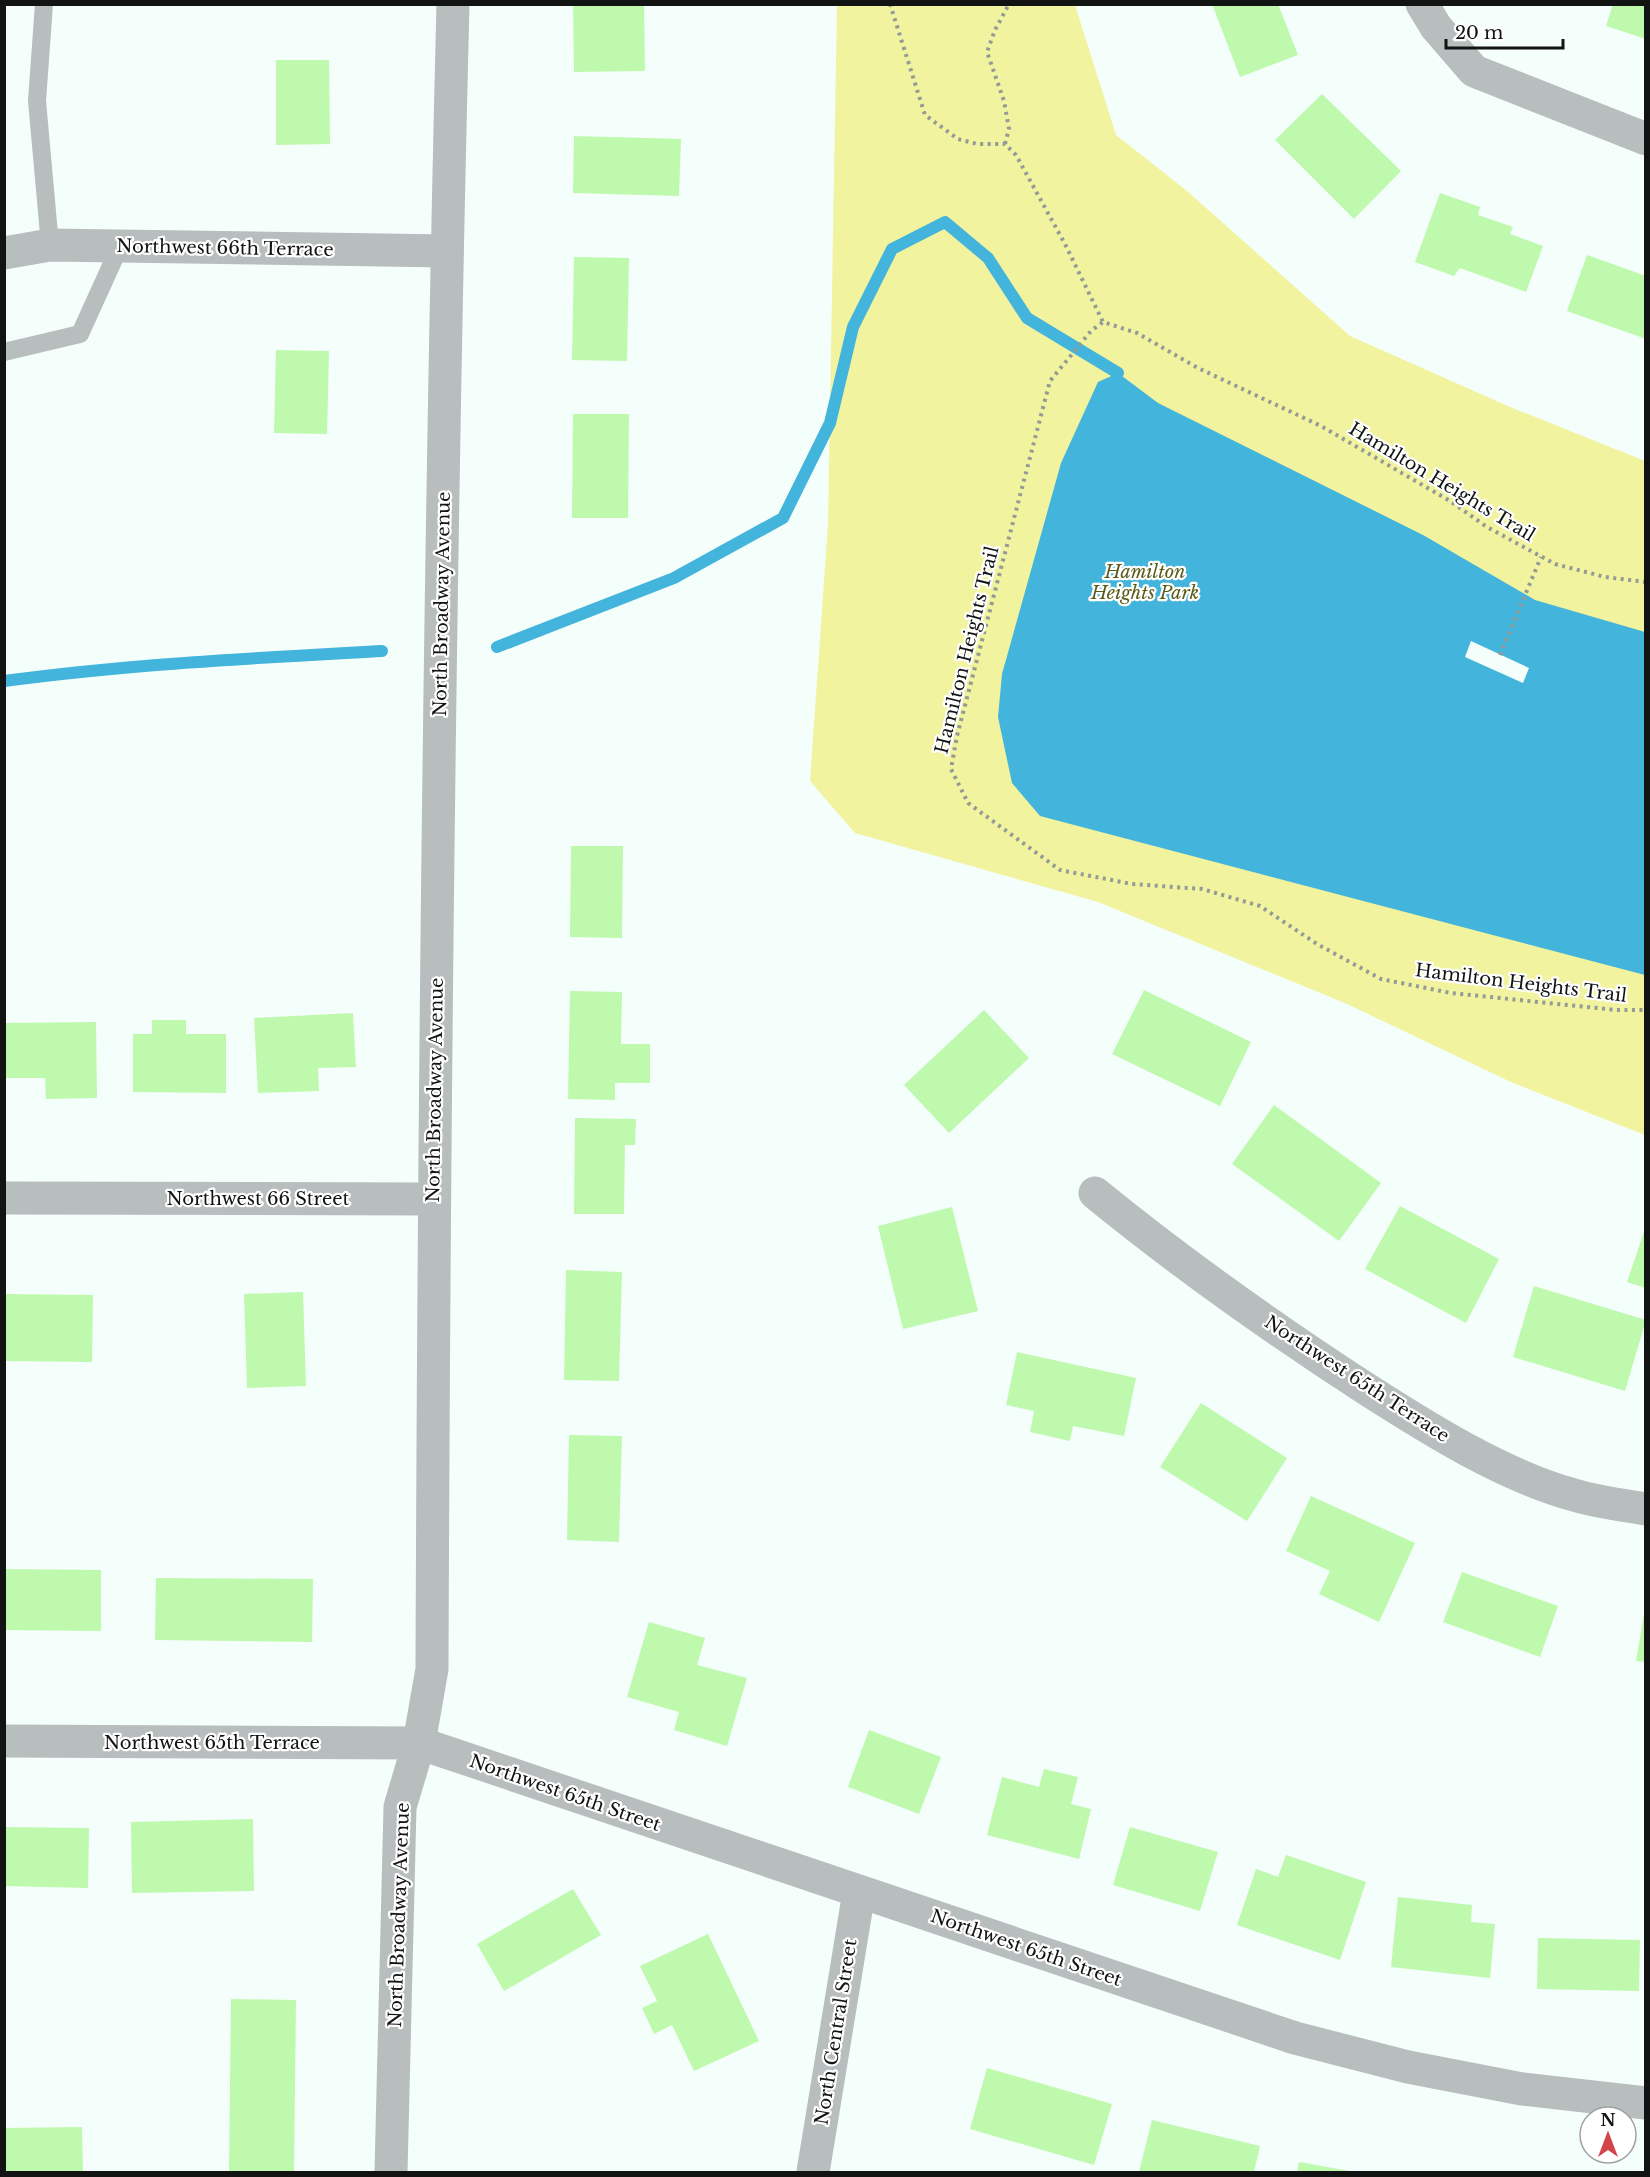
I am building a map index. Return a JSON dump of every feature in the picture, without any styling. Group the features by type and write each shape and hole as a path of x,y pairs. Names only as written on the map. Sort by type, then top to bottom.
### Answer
{"street":[{"name":"North Broadway Avenue","path":"392,2172 400,1808 419,1743 432,1669 433,1199 447,251 453,4"},
{"path":"1422,4 1436,27 1474,71 1646,139"},
{"name":"Northwest 66th Terrace","path":"4,253 50,245 447,251"},
{"name":"Northwest 65th Terrace","path":"1095,1193 1166,1251 1324,1362 1418,1422 1494,1463 1574,1495 1646,1509"},
{"name":"Northwest 66 Street","path":"4,1198 433,1199"},
{"name":"Northwest 65th Terrace","path":"4,1741 419,1743"},
{"name":"Northwest 65th Street","path":"419,1743 1295,2038 1408,2067 1522,2089 1646,2103"},
{"name":"North Central Street","path":"813,2172 859,1892"}],"lane":[{"path":"44,4 37,101 50,245"},
{"path":"4,352 80,334 120,246"}],"path":[{"path":"890,4 925,115 958,139 977,144 1005,144 1016,155 1103,322"},
{"path":"1005,144 1009,129 1004,101 987,52 995,30 1009,4"},
{"name":"Hamilton Heights Trail","path":"1646,582 1605,577 1555,564 1487,527 1450,501 1321,426 1198,368 1137,333 1103,322 1091,331 1050,381 957,736 951,769 968,803 1060,870 1132,884 1202,889 1260,906 1317,944 1381,979 1451,993 1616,1010 1646,1010"},
{"path":"1500,655 1541,557"}],"green space":[{"name":"Hamilton Heights Park","path":"837,5 1075,5 1116,135 1187,191 1350,336 1510,407 1645,461 1645,1135 1513,1083 1345,1003 1098,902 855,833 810,781 828,525"}],"water":[{"path":"1118,373 1158,403 1423,535 1535,600 1645,632 1645,975 1040,816 1012,783 998,717 1002,674 1061,463 1098,382"}],"pier":[{"path":"1471,641 1529,668 1523,683 1465,657"}],"building":[{"path":"573,4 644,4 645,71 574,72"},
{"path":"1212,4 1278,4 1298,55 1240,77"},
{"path":"1613,4 1646,4 1646,39 1606,26"},
{"path":"276,60 329,60 330,144 276,145"},
{"path":"1322,94 1401,171 1354,219 1275,140"},
{"path":"574,136 681,139 679,196 573,193"},
{"path":"1440,193 1480,207 1478,215 1513,227 1510,234 1543,246 1526,292 1460,268 1454,276 1415,262"},
{"path":"1587,255 1646,276 1646,339 1567,311"},
{"path":"574,257 629,258 627,361 572,360"},
{"path":"276,350 329,351 327,434 274,433"},
{"path":"573,414 629,414 628,518 572,518"},
{"path":"571,846 623,846 622,938 570,937"},
{"path":"1144,990 1251,1042 1220,1106 1112,1054"},
{"path":"570,991 622,992 621,1044 650,1044 650,1083 615,1083 615,1100 568,1099"},
{"path":"984,1010 1029,1058 949,1133 904,1085"},
{"path":"353,1013 356,1067 318,1068 319,1091 258,1093 254,1018"},
{"path":"152,1020 186,1020 186,1034 226,1034 226,1093 133,1092 133,1034 152,1034"},
{"path":"96,1022 97,1098 46,1099 45,1078 4,1078 4,1023"},
{"path":"1274,1105 1381,1183 1339,1241 1232,1164"},
{"path":"575,1118 636,1119 635,1145 625,1145 624,1214 574,1214"},
{"path":"1400,1206 1499,1259 1466,1323 1365,1269"},
{"path":"952,1207 978,1311 903,1329 878,1226"},
{"path":"1646,1229 1646,1288 1627,1282"},
{"path":"566,1270 622,1272 619,1381 564,1380"},
{"path":"1534,1286 1646,1320 1625,1391 1513,1357"},
{"path":"303,1292 306,1386 247,1388 244,1294"},
{"path":"4,1294 93,1295 92,1362 4,1361"},
{"path":"1017,1352 1136,1378 1124,1436 1073,1426 1070,1441 1030,1432 1034,1411 1006,1405"},
{"path":"1201,1403 1287,1458 1247,1521 1160,1467"},
{"path":"569,1435 622,1436 619,1542 567,1540"},
{"path":"1311,1496 1415,1543 1379,1622 1319,1594 1330,1571 1286,1551"},
{"path":"4,1569 101,1570 101,1631 4,1630"},
{"path":"1462,1572 1558,1606 1540,1657 1443,1622"},
{"path":"156,1578 313,1579 312,1642 155,1640"},
{"path":"1644,1614 1646,1614 1646,1662 1636,1661"},
{"path":"649,1622 705,1638 697,1665 747,1678 727,1746 674,1730 679,1712 627,1697"},
{"path":"869,1730 941,1757 919,1814 848,1787"},
{"path":"1044,1769 1078,1777 1071,1804 1091,1809 1079,1859 987,1835 1002,1777 1039,1787"},
{"path":"253,1819 254,1891 132,1893 131,1822"},
{"path":"4,1827 89,1828 88,1888 4,1886"},
{"path":"1130,1827 1218,1852 1200,1911 1113,1885"},
{"path":"1286,1855 1366,1882 1340,1960 1237,1925 1256,1869 1278,1877"},
{"path":"573,1889 601,1935 504,1991 477,1944"},
{"path":"1398,1897 1472,1905 1471,1922 1495,1924 1490,1978 1391,1967"},
{"path":"708,1934 759,2041 694,2071 672,2025 654,2034 642,2008 657,2001 640,1966"},
{"path":"1538,1938 1640,1940 1639,1991 1537,1989"},
{"path":"231,1999 296,2000 294,2172 229,2172"},
{"path":"987,2068 1112,2104 1094,2165 970,2129"},
{"path":"1152,2120 1260,2146 1254,2172 1139,2172"},
{"path":"82,2127 83,2172 4,2172 4,2128"},
{"path":"1299,2162 1350,2171 1350,2172 1297,2172"}],"waterway":[{"path":"497,647 674,578 783,518 830,423 853,327 892,249 945,222 988,258 1027,318 1118,373"},
{"path":"4,681 146,666 382,651"}]}
